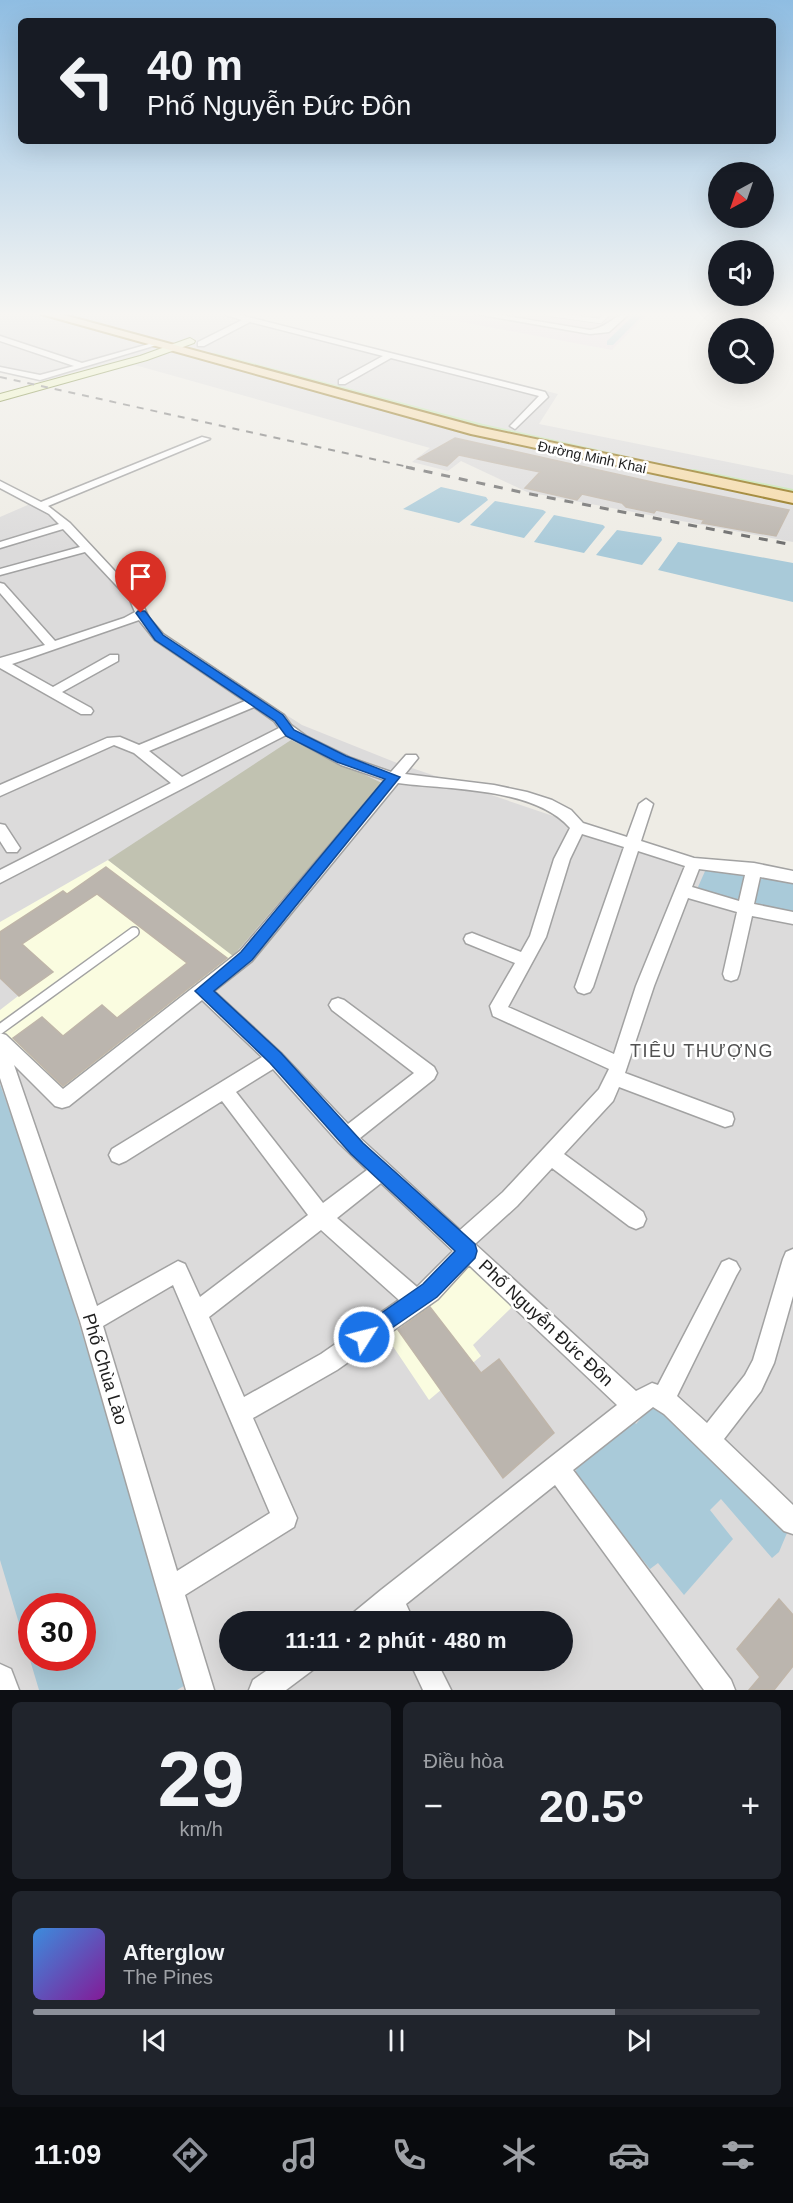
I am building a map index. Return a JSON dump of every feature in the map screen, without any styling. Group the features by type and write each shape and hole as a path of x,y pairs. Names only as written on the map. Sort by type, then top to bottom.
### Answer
{"main road":[{"path":"0,398 18,393"},
{"name":"Đường Minh Khai","path":"332,393 434,421 793,498"},
{"name":"Đường Minh Khai","path":"385,393 515,426 742,473"},
{"path":"665,472 674,459"}],"street":[{"path":"515,426 544,397 537,393"},
{"path":"41,505 205,439"},
{"path":"0,484 53,512 135,599 141,613 159,637 279,718 285,730 341,759 394,777 488,788 544,803 573,817 578,827 694,863 793,877"},
{"path":"0,545 66,525"},
{"path":"0,572 88,548"},
{"path":"0,586 52,645"},
{"path":"1,663 128,621 141,613"},
{"path":"54,691 114,658"},
{"path":"1,663 86,711"},
{"path":"139,750 255,702"},
{"path":"0,877 285,730"},
{"path":"0,791 112,741 120,741 139,750 182,784"},
{"path":"0,1040 62,1100 246,956 411,758"},
{"path":"584,987 646,804"},
{"path":"578,827 562,859 538,937 499,1006 499,1011 617,1071 725,1119"},
{"path":"0,829 12,848"},
{"path":"239,1413 329,1362 430,1291 464,1247 606,1095 617,1071 645,986 694,863"},
{"path":"731,974 754,872"},
{"path":"683,890 744,909 793,918"},
{"path":"472,939 525,960"},
{"name":"Phố Nguyễn Đức Đôn","path":"203,991 275,1058 346,1137 381,1171 635,1406"},
{"path":"338,1005 428,1073 346,1137"},
{"name":"Phố Chùa Lào","path":"0,1052 91,1321 200,1690"},
{"path":"119,1155 275,1058"},
{"path":"224,1090 322,1218 416,1300"},
{"path":"550,1155 636,1220"},
{"path":"196,1314 381,1171"},
{"path":"708,1440 753,1383 763,1364 793,1259"},
{"path":"662,1401 729,1269"},
{"path":"91,1321 178,1270 285,1518 170,1590"},
{"path":"396,1610 556,1468 652,1394 672,1406 793,1522"},
{"path":"556,1468 715,1687"},
{"path":"262,1690 289,1671"},
{"path":"428,1671 437,1690"},
{"path":"0,1680 3,1690"}],"lane":[{"path":"0,1029 134,932"}],"shaded area":[{"path":"234,393 558,394 539,424 793,475 793,542 527,492 461,461 448,471 412,462 430,448"},
{"path":"37,501 143,611 140,621 302,725 397,763 568,821 701,861 793,872 793,1690 0,1690 0,517"},
{"path":"291,740 382,783 233,956 108,860"},
{"path":"108,860 238,959 64,1093 0,1029 0,1010 22,993 0,976 0,922"},
{"path":"466,1260 513,1306 473,1345 481,1356 429,1400 384,1333"}],"green space":[{"path":"356,393 365,393 483,424 646,460 481,426"},
{"path":"694,469 793,489 793,492 689,470"}],"water":[{"path":"441,487 486,497 488,500 459,523 403,509"},
{"path":"495,501 546,512 524,538 470,525"},
{"path":"554,515 605,527 584,553 534,542"},
{"path":"617,530 661,537 662,540 642,565 596,555"},
{"path":"678,542 793,563 793,602 658,570"},
{"path":"706,869 793,881 793,913 705,894 698,887"},
{"path":"0,1084 45,1210 187,1684 177,1690 39,1690 33,1671 96,1671 96,1593 18,1593 18,1620 0,1560"},
{"path":"653,1405 658,1406 787,1533 779,1552 772,1558 721,1499 710,1510 733,1539 684,1595 658,1563 650,1569 575,1476 577,1466 632,1419 636,1424"}],"building":[{"path":"455,438 789,510 776,536 702,523 704,520 656,510 654,513 626,507 622,503 582,494 577,500 525,488 540,472 459,455 447,466 418,459"},
{"path":"106,867 227,958 63,1086 13,1038 42,1017 63,1036 102,1005 117,1018 187,963 97,894 22,944 53,972 19,996 0,978 0,932 63,891 67,894"},
{"path":"430,1307 481,1373 499,1359 554,1433 503,1478 398,1330"},
{"path":"779,1599 793,1615 793,1666 774,1690 749,1690 760,1677 737,1649"}],"railway":[{"path":"72,393 413,468"},
{"path":"406,467 525,493 793,545"}],"district":[{"name":"TIÊU THƯỢNG","path":"702,1051"}],"route":[{"path":"141,613 159,637 279,718 285,730 341,759 394,777 246,956 203,991 275,1058 357,1148 468,1251 430,1291 364,1337"}]}
